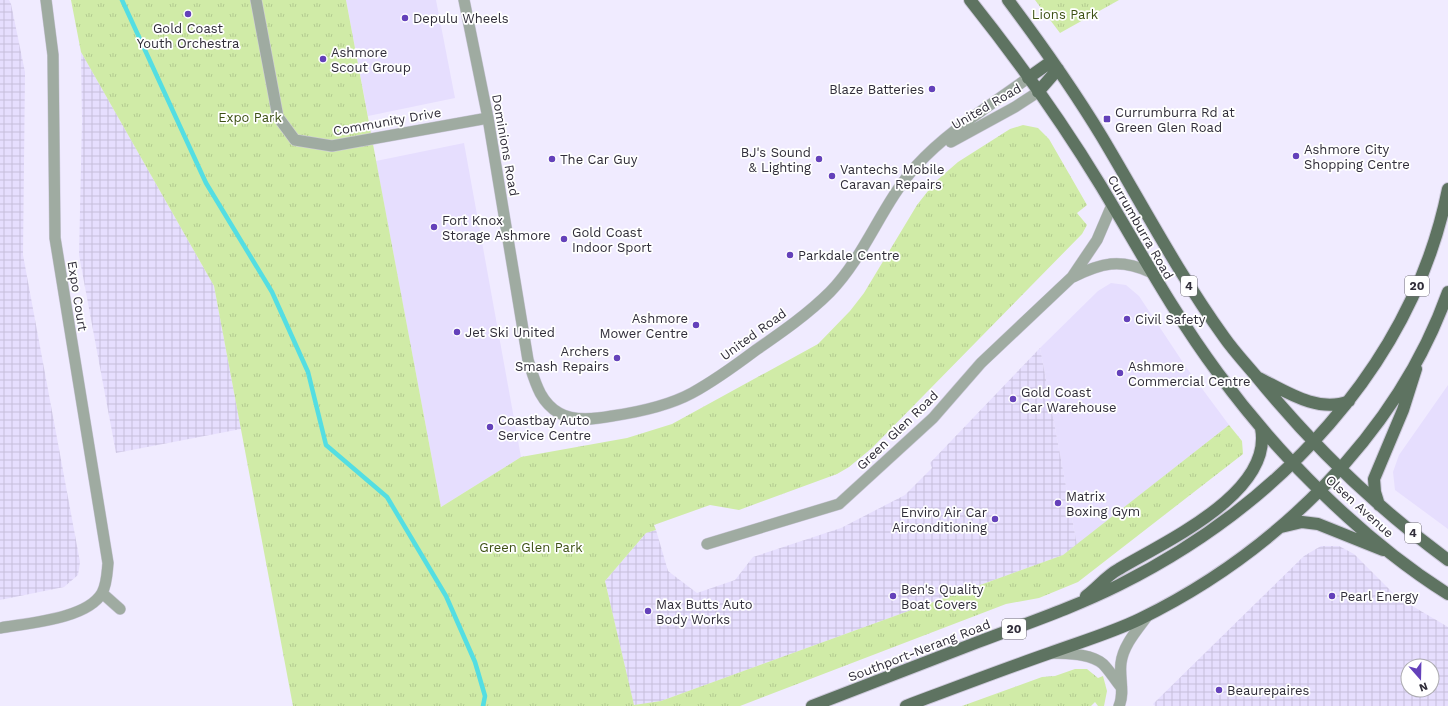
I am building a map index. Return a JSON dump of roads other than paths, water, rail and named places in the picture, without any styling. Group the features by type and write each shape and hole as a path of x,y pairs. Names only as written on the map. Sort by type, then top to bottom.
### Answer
{"main road":[{"name":"Currumburra Road","path":"970,0 1038,92 1112,205 1150,272 1207,358 1261,428 1294,463"},
{"name":"Currumburra Road","path":"1008,0 1055,65 1100,135 1189,285 1224,338 1314,443"},
{"path":"1028,78 1055,65"},
{"path":"1038,92 1055,65"},
{"name":"Southport-Nerang Road","path":"812,706 1074,606 1142,573 1186,547 1232,515 1294,463 1314,443 1349,401 1380,356 1406,309 1426,264 1445,211 1447,196"},
{"name":"20","path":"906,706 1106,633 1148,615 1219,573 1276,529 1320,489 1340,468 1388,406 1420,355 1448,292"},
{"path":"1379,505 1375,492 1374,479 1405,404 1420,355"},
{"path":"1256,376 1311,402 1328,405 1349,401"},
{"path":"1074,606 1115,571 1170,540 1235,493 1245,482 1260,454 1263,442 1261,428"},
{"name":"Olsen Avenue","path":"1314,443 1379,505 1407,529 1448,560"},
{"name":"Olsen Avenue","path":"1294,463 1348,516 1392,553 1448,594"},
{"path":"1276,529 1297,523 1314,523 1392,553"}],"street":[{"name":"Expo Court","path":"46,0 53,55 55,238 108,563 107,575 102,593"},
{"name":"Community Drive","path":"256,0 278,117 295,140 332,146 488,118"},
{"name":"Dominions Road","path":"464,0 488,118 528,360 537,389"},
{"name":"United Road","path":"537,389 546,403 561,414 590,420 641,411 691,393 735,365 791,325 831,291 859,254 898,188 926,156 980,112 1028,78"},
{"name":"United Road","path":"926,156 1038,92"},
{"name":"Green Glen Road","path":"707,544 839,504 933,418 981,362 1072,278 1097,240 1112,205"},
{"name":"Green Glen Road","path":"1072,278 1093,268 1112,263 1134,266 1150,272"},
{"path":"0,628 74,613 91,604 102,593 120,609"},
{"path":"1119,706 1122,697 1121,666 1123,654 1148,615"},
{"path":"1050,653 1073,654 1095,659 1106,667 1121,687"}],"waterway":[{"path":"122,0 206,183 272,292 308,372 326,445 387,497 446,596 475,662 485,696 483,706"}],"place":[{"name":"Gold Coast Youth Orchestra","path":"188,14"},
{"name":"Depulu Wheels","path":"405,18"},
{"name":"Ashmore Scout Group","path":"323,59"},
{"name":"Blaze Batteries","path":"932,89"},
{"name":"Currumburra Rd at Green Glen Road","path":"1107,119"},
{"name":"Ashmore City Shopping Centre","path":"1296,156"},
{"name":"The Car Guy","path":"552,159"},
{"name":"BJ's Sound & Lighting","path":"819,159"},
{"name":"Vantechs Mobile Caravan Repairs","path":"832,176"},
{"name":"Fort Knox Storage Ashmore","path":"434,227"},
{"name":"Gold Coast Indoor Sport","path":"564,239"},
{"name":"Parkdale Centre","path":"790,255"},
{"name":"Civil Safety","path":"1127,319"},
{"name":"Ashmore Mower Centre","path":"696,325"},
{"name":"Jet Ski United","path":"457,332"},
{"name":"Archers Smash Repairs","path":"617,358"},
{"name":"Ashmore Commercial Centre","path":"1120,373"},
{"name":"Gold Coast Car Warehouse","path":"1013,399"},
{"name":"Coastbay Auto Service Centre","path":"490,427"},
{"name":"Matrix Boxing Gym","path":"1058,503"},
{"name":"Enviro Air Car Airconditioning","path":"995,519"},
{"name":"Ben's Quality Boat Covers","path":"893,596"},
{"name":"Pearl Energy","path":"1332,596"},
{"name":"Max Butts Auto Body Works","path":"648,611"},
{"name":"Beaurepaires","path":"1219,690"}],"park label":[{"name":"Lions Park","path":"1065,14"},
{"name":"Expo Park","path":"250,117"},
{"name":"Green Glen Park","path":"531,547"}]}
